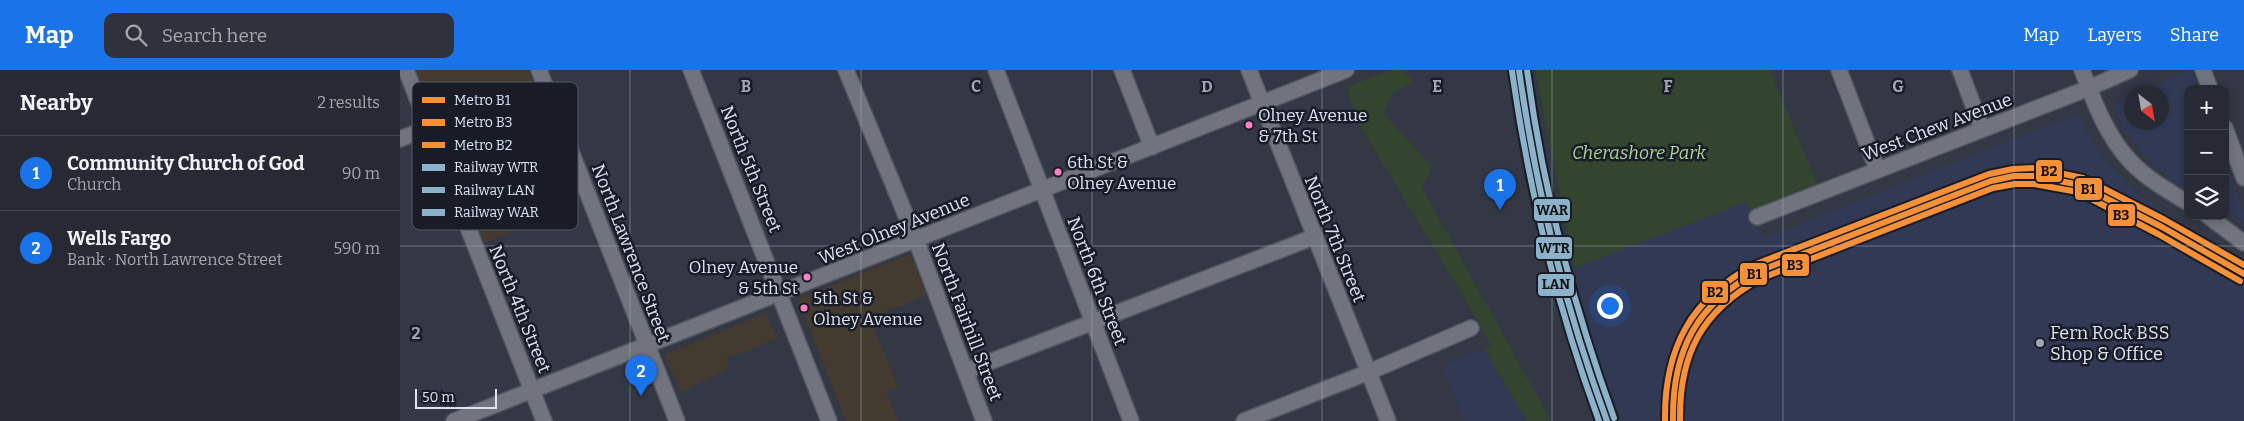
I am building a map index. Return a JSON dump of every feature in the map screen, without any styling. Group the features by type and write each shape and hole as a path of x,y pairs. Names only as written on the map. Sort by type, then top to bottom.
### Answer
{"street":[{"name":"North 4th Street","path":"406,70 412,86"},
{"name":"North Lawrence Street","path":"539,70 544,82"},
{"name":"North 5th Street","path":"691,70 829,421"},
{"name":"North Fairhill Street","path":"846,70 916,240 984,421"},
{"name":"North 6th Street","path":"996,70 1131,421"},
{"path":"1122,70 1152,147"},
{"name":"North 7th Street","path":"1249,70 1388,421"},
{"name":"West Olney Avenue","path":"454,421 1346,70"},
{"path":"1839,70 1877,169"},
{"path":"1960,70 1982,129"},
{"path":"2082,70 2105,126 2131,162 2163,188 2184,201"},
{"name":"West Chew Avenue","path":"1757,217 2089,88 2130,70"},
{"path":"2203,70 2209,85"},
{"path":"2226,130 2244,178"},
{"path":"400,139 412,134"},
{"name":"North Lawrence Street","path":"578,169 677,421"},
{"path":"2213,220 2244,243"},
{"name":"North 4th Street","path":"469,230 544,421"},
{"path":"966,370 1314,237"},
{"path":"1254,419 1471,328"}],"shaded area":[{"path":"415,70 528,70 533,82 420,82"},
{"path":"2191,70 2197,85 2184,85 2184,189 2171,182 2146,157 2125,130 2169,130 2169,85 2156,85"},
{"path":"2124,99 2124,129 2123,128 2114,104"},
{"path":"2079,114 2088,135 2101,155 2130,187 2150,203 2208,239 2243,267 2244,421 1624,421 1595,360 1575,268 1746,202 1764,238"},
{"path":"2229,173 2244,212 2244,221 2229,213"},
{"path":"479,230 516,230 484,243"},
{"path":"910,254 927,295 870,318 898,387 886,392 898,421 846,421 798,299"},
{"path":"766,313 777,339 727,358 728,369 681,392 664,355"},
{"path":"1484,349 1527,421 1464,421 1443,365"}],"green space":[{"path":"1392,70 1401,70 1414,82 1392,93 1383,113 1432,167 1422,188 1551,421 1527,421 1484,349 1491,346 1473,312 1359,124 1347,87"},
{"name":"Cherashore Park","path":"1535,70 1770,70 1819,189 1754,217 1746,202 1575,268"}],"metro line":[{"name":"B2","path":"1665,421 1666,395 1676,348 1698,309 1733,278 1756,264 1989,174 2013,169 2035,168 2083,178 2165,220 2244,265"},
{"name":"B1","path":"1673,421 1677,373 1683,351 1692,332 1704,315 1737,284 1759,271 1991,181 2014,176 2035,176 2080,185 2162,227 2244,274"},
{"name":"B3","path":"1680,421 1684,375 1698,336 1709,320 1724,304 1741,291 1762,278 1993,188 2015,184 2034,184 2078,192 2158,234 2240,281"}],"rail line":[{"name":"WTR","path":"1519,70 1543,204 1565,292 1607,421"},
{"name":"WAR","path":"1527,70 1542,159 1561,247 1585,333 1614,418"},
{"name":"LAN","path":"1512,71 1527,160 1546,248 1570,335 1599,421"}],"place":[{"name":"Olney Avenue & 7th St","path":"1249,125"},
{"name":"6th St & Olney Avenue","path":"1058,172"},
{"name":"Community Church of God","path":"1500,210"},
{"name":"Olney Avenue & 5th St","path":"807,277"},
{"name":"5th St & Olney Avenue","path":"804,308"},
{"name":"Fern Rock BSS Shop & Office","path":"2040,343"},
{"name":"Wells Fargo","path":"641,396"}]}
